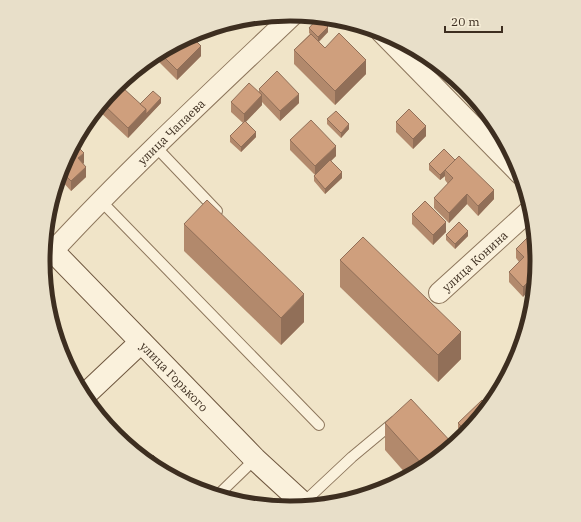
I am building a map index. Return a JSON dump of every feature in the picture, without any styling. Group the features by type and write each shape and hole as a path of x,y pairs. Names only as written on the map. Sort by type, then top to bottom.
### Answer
{"street":[{"name":"улица Чапаева","path":"51,247 285,21"},
{"path":"393,44 510,163"},
{"name":"улица Конина","path":"439,292 526,214"},
{"name":"улица Горького","path":"51,249 255,459 300,500"},
{"path":"89,392 141,342"}],"lane":[{"path":"155,146 227,221"},
{"path":"100,200 319,425"},
{"path":"308,500 352,458 402,415"},
{"path":"222,491 255,459"}],"building":[{"path":"314,22 324,24 328,27 318,37 309,28"},
{"path":"339,33 366,60 335,91 294,50 311,34 325,48"},
{"path":"196,41 201,46 177,70 164,57"},
{"path":"277,71 299,94 280,111 259,89"},
{"path":"249,83 262,95 244,114 231,102"},
{"path":"124,89 146,109 128,128 106,107"},
{"path":"153,91 161,98 146,114 146,109 140,104"},
{"path":"409,109 426,126 413,139 396,122"},
{"path":"336,111 349,124 341,133 327,119"},
{"path":"311,120 336,146 315,166 290,140"},
{"path":"245,121 256,132 241,147 230,136"},
{"path":"79,148 84,153 78,158 86,167 71,181 66,176"},
{"path":"444,149 455,160 440,175 429,164"},
{"path":"459,156 494,190 478,206 467,194 449,213 434,198 453,178 445,170"},
{"path":"330,160 342,172 325,189 314,176"},
{"path":"207,200 304,294 281,318 184,224"},
{"path":"425,201 446,222 433,235 412,214"},
{"path":"459,222 468,231 455,244 446,235"},
{"path":"529,236 530,277 530,280 523,287 509,272 524,257 516,249"},
{"path":"363,237 461,332 438,355 340,260"},
{"path":"411,399 450,440 421,463 385,423"},
{"path":"482,400 484,403 463,428 458,423"},
{"path":"153,455 161,463 157,461 151,457"}]}
